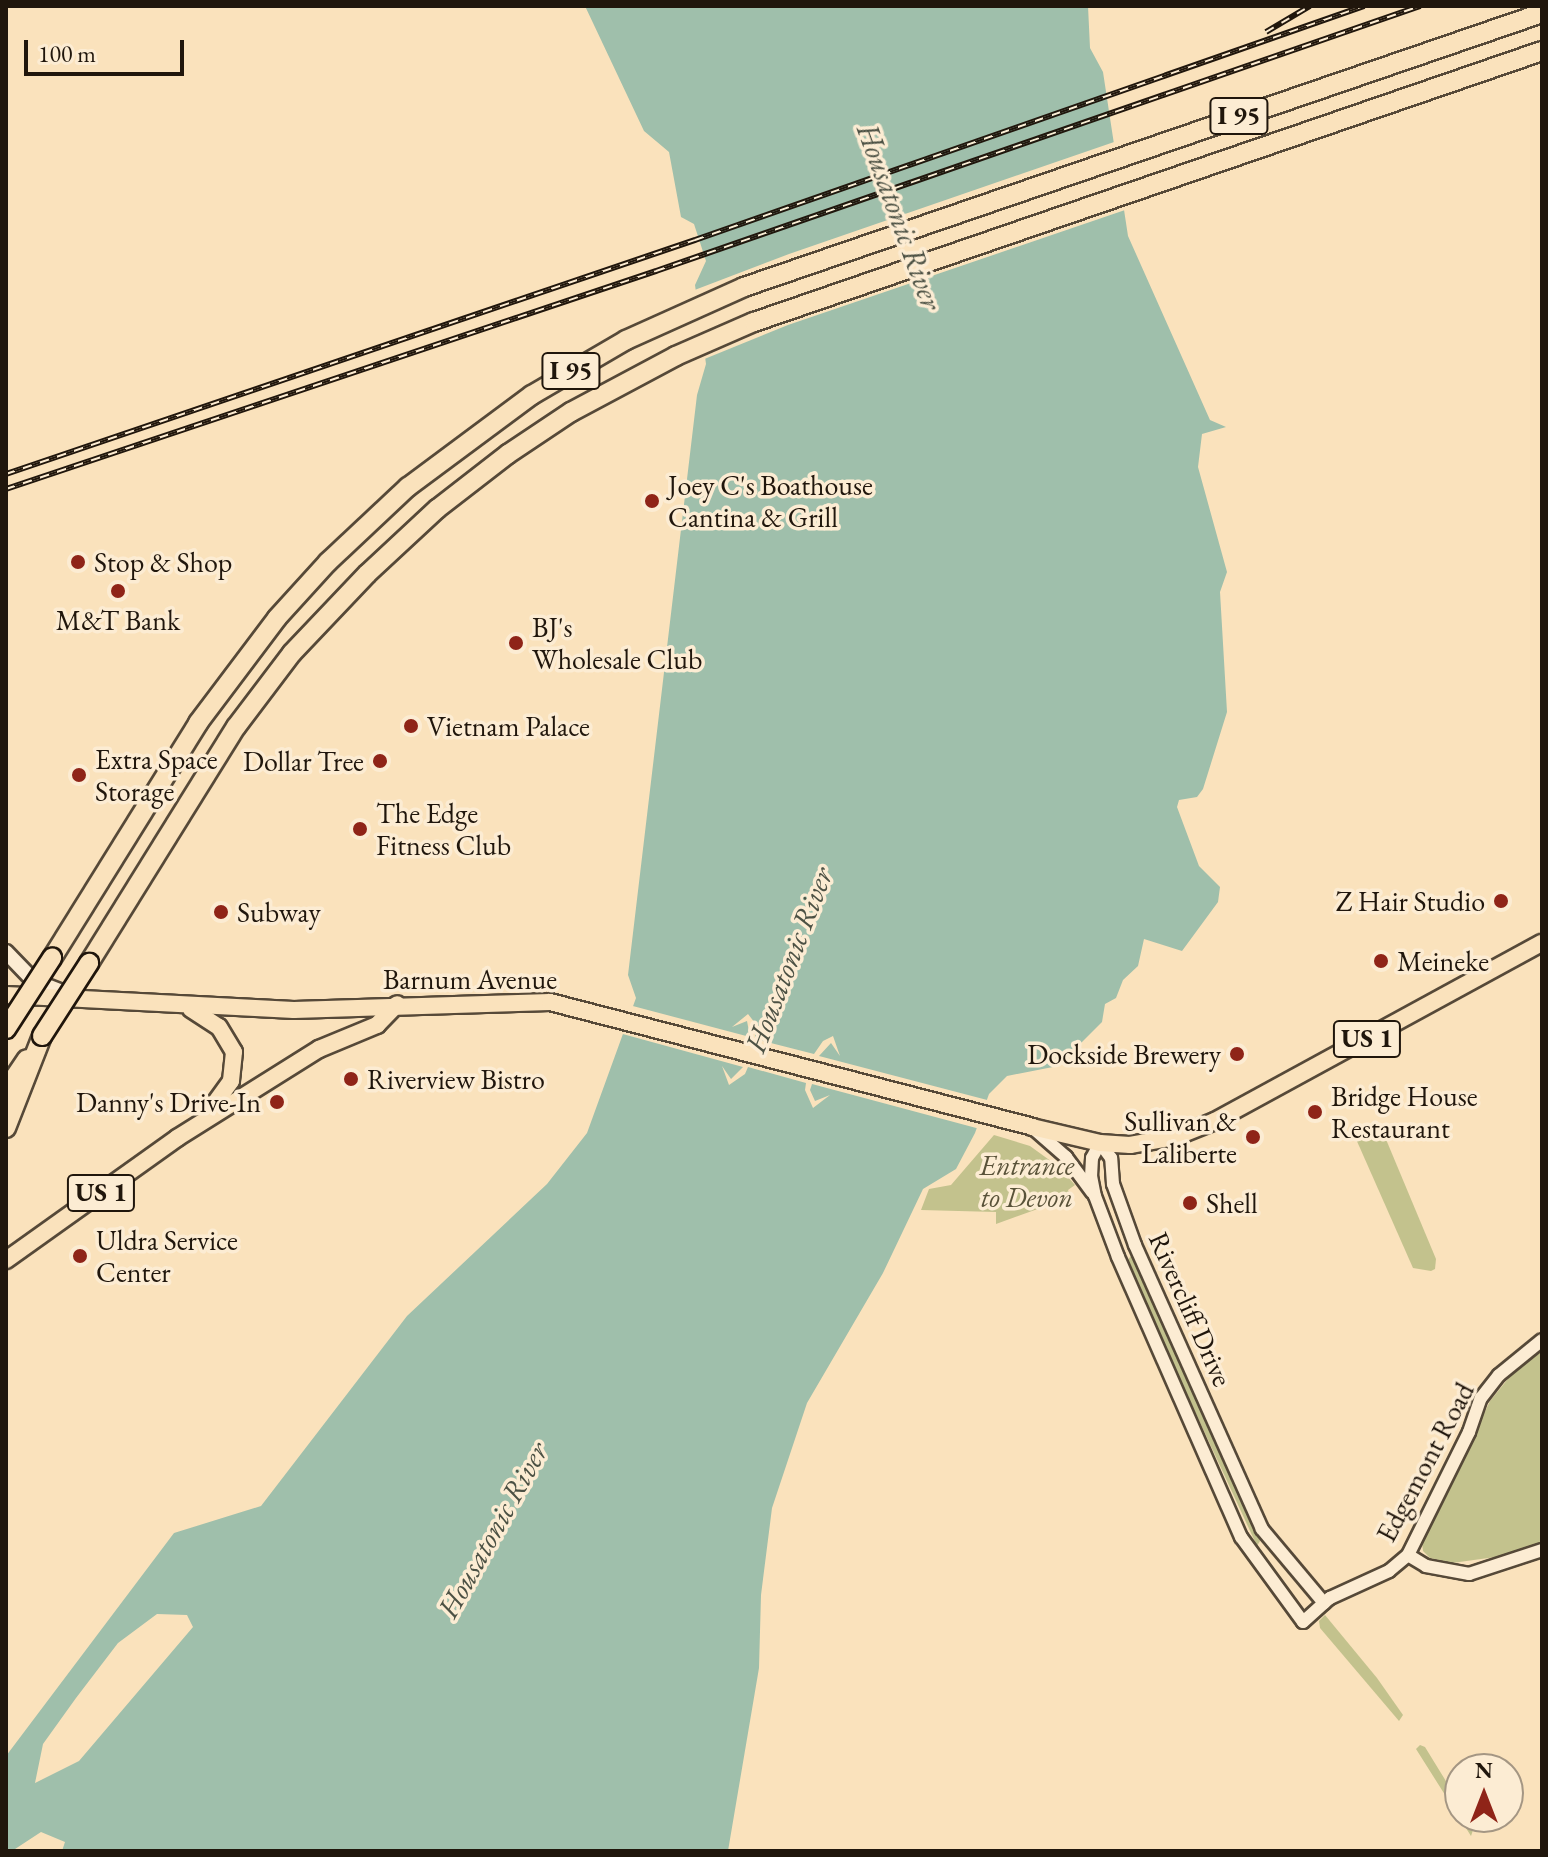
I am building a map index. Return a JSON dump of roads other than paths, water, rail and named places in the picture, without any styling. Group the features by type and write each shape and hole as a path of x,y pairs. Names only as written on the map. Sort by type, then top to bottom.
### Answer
{"highway":[{"name":"I 95","path":"6,1029 198,723 271,625 353,538 451,452 553,382 667,320 772,276 1542,13"},
{"name":"I 95","path":"6,1090 236,727 298,647 382,560 475,478 571,412 683,352 811,301 1542,51"},
{"path":"6,1128 42,1036"}],"main road":[{"name":"US 1","path":"1023,1125 1100,1143 1147,1143 1191,1132 1542,943"},
{"path":"6,952 34,981 75,997"},
{"name":"Barnum Avenue","path":"6,995 294,1010 540,1001 596,1012 1023,1125"},
{"name":"US 1","path":"6,1260 196,1126 319,1049 377,1025 397,1004"},
{"path":"183,1005 219,1027 229,1041 234,1057 233,1075 225,1094 196,1126"}],"street":[{"name":"Rivercliff Drive","path":"1023,1125 1066,1157 1095,1196 1241,1537 1303,1622"},
{"name":"Rivercliff Drive","path":"1095,1196 1091,1163 1100,1143 1111,1158 1113,1184 1135,1245 1272,1543 1324,1603"},
{"name":"Edgemont Road","path":"1303,1622 1324,1603 1389,1571 1408,1555 1469,1432 1481,1398 1499,1375 1542,1340"},
{"path":"1253,1554 1272,1543"},
{"path":"1408,1555 1426,1566 1469,1574 1542,1550"}],"water":[{"name":"Housatonic River","path":"585,6 1088,6 1090,48 1103,72 1128,236 1210,420 1226,427 1202,434 1198,467 1227,572 1220,592 1227,712 1203,789 1197,797 1179,800 1177,807 1199,866 1220,887 1218,902 1182,951 1144,939 1138,966 1123,980 1116,998 1105,1004 1102,1022 1058,1066 1007,1076 989,1094 975,1133 956,1169 923,1189 883,1273 807,1403 772,1508 761,1595 759,1668 728,1851 62,1851 65,1842 41,1832 12,1851 6,1851 6,1756 174,1533 261,1506 407,1316 547,1184 587,1133 636,998 628,975 697,395 706,364 695,285 706,261 694,224 681,217 669,152 644,131","holes":["157,1614 187,1615 193,1627 79,1761 35,1783 43,1744 118,1643"]}],"railway":[{"path":"1266,32 1310,6"},
{"path":"6,474 695,240 1364,6"},
{"path":"6,489 656,271 1420,6"}],"place":[{"name":"Joey C's Boathouse Cantina & Grill","path":"652,501"},
{"name":"Stop & Shop","path":"78,562"},
{"name":"M&T Bank","path":"118,591"},
{"name":"BJ's Wholesale Club","path":"516,643"},
{"name":"Vietnam Palace","path":"411,726"},
{"name":"Dollar Tree","path":"380,761"},
{"name":"Extra Space Storage","path":"79,775"},
{"name":"The Edge Fitness Club","path":"360,829"},
{"name":"Z Hair Studio","path":"1501,901"},
{"name":"Subway","path":"221,912"},
{"name":"Meineke","path":"1381,961"},
{"name":"Dockside Brewery","path":"1237,1054"},
{"name":"Riverview Bistro","path":"351,1079"},
{"name":"Danny's Drive-In","path":"277,1102"},
{"name":"Bridge House Restaurant","path":"1315,1112"},
{"name":"Sullivan & Laliberte","path":"1253,1137"},
{"name":"Shell","path":"1190,1203"},
{"name":"Uldra Service Center","path":"80,1256"}],"park label":[{"name":"Entrance to Devon","path":"1027,1181"}]}
